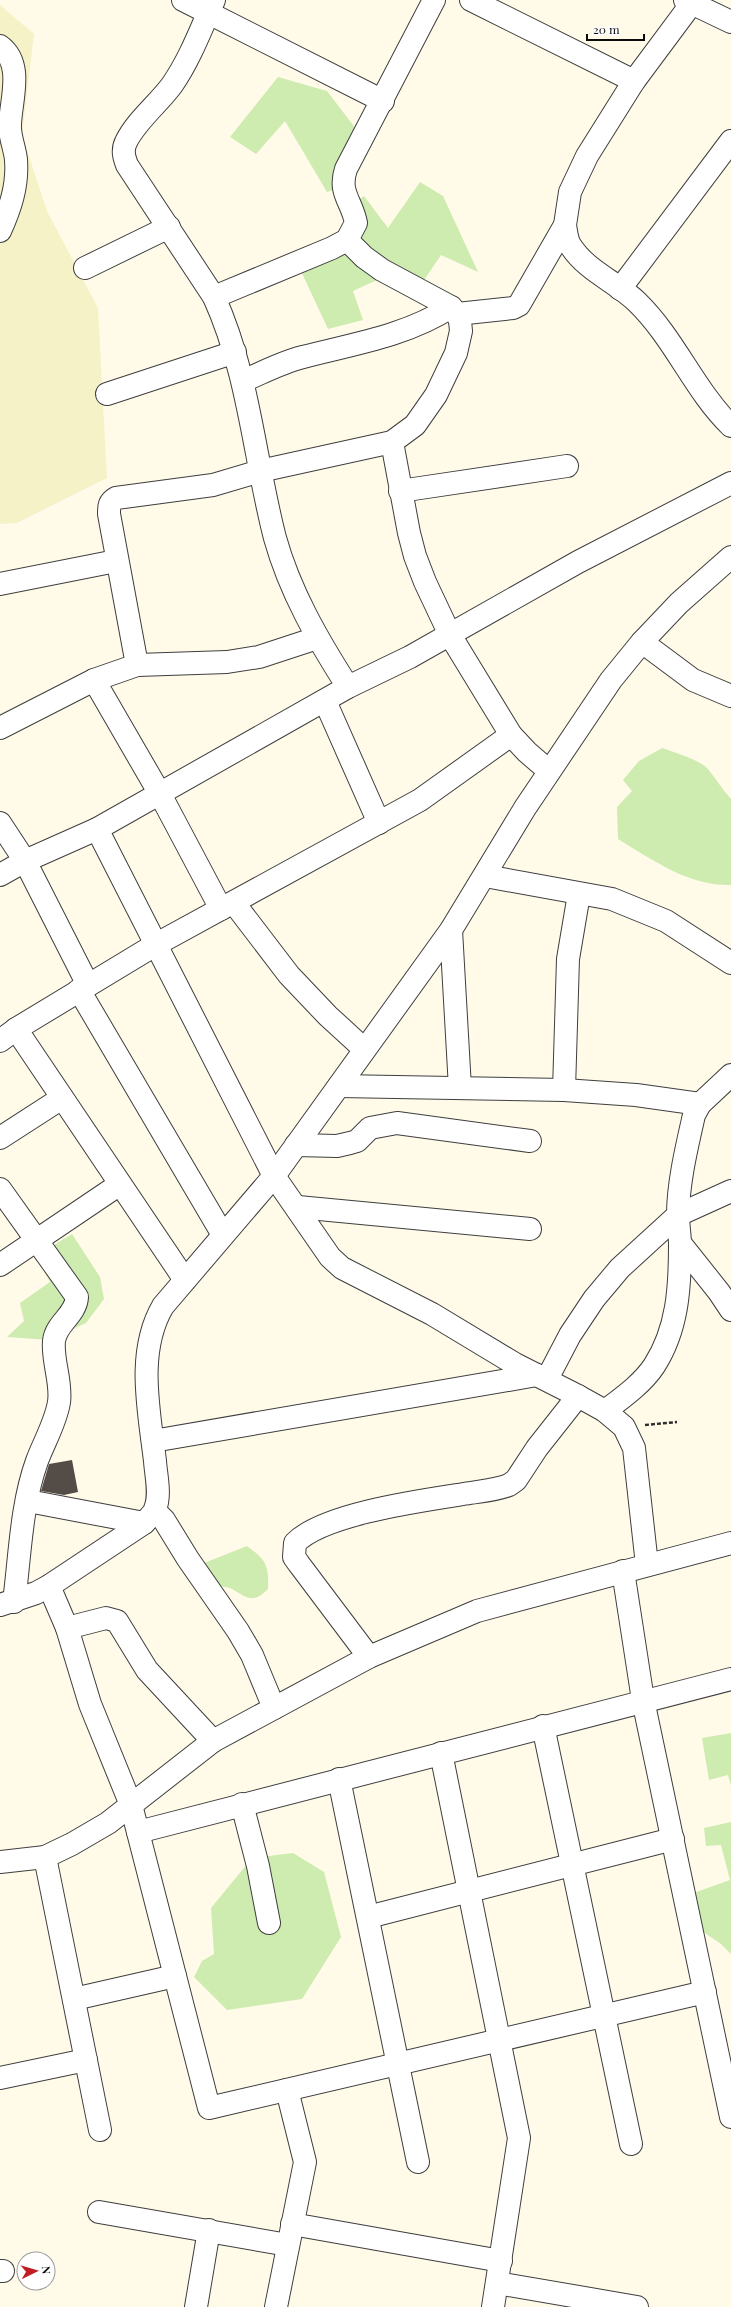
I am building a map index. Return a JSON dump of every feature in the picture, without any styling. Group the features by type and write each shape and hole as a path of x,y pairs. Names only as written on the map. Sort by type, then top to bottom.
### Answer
{"street":[{"path":"183,0 211,6 383,102"},
{"path":"214,298 332,248 347,240 356,223 343,189 343,179 434,0"},
{"path":"471,0 634,81"},
{"path":"243,381 301,357 347,347 412,328 454,310 513,308 519,305 565,225 570,192 587,156 634,81 688,2 731,22"},
{"path":"211,6 184,65 175,80 129,136 123,149 127,165 169,227 214,298 235,352 243,381 260,471 283,564 292,588 317,638 348,687"},
{"path":"0,46 12,60 15,83 10,126 16,160 15,186 9,211 0,231"},
{"path":"620,288 731,141"},
{"path":"565,225 570,244 584,262 637,302 659,327 707,400 731,426"},
{"path":"85,268 169,227"},
{"path":"137,665 116,561 109,504 116,498 213,485 260,471 392,442 415,425 436,395 456,353 461,331 454,310 382,270 364,257 347,240"},
{"path":"107,394 235,352"},
{"path":"392,442 400,492 414,556 450,636 511,735 527,752 549,771"},
{"path":"400,492 567,466"},
{"path":"0,875 25,861 97,829 348,687 450,636 578,562 731,484"},
{"path":"7,1604 49,1586 149,1517 158,1487 152,1441 147,1374 148,1344 154,1322 163,1306 274,1176 451,930 525,808 611,680 642,642 679,603 731,557"},
{"path":"0,584 116,561"},
{"path":"0,728 94,680 137,665 227,662 259,657 317,638"},
{"path":"642,642 693,680 731,696"},
{"path":"94,680 227,906 328,1016 364,1049"},
{"path":"325,701 379,823"},
{"path":"185,1280 62,1098 8,1035 155,945 420,800 511,735"},
{"path":"0,823 25,861 83,988 223,1235"},
{"path":"97,829 274,1176 298,1207 326,1251 342,1268 432,1314 515,1364 605,1411 624,1427 634,1448 647,1565"},
{"path":"485,876 612,899 666,921 731,963"},
{"path":"564,1090 568,959 579,894"},
{"path":"451,930 460,1088"},
{"path":"605,1411 633,1389 654,1367 665,1345 676,1309 680,1243 678,1215 694,1115 700,1104 731,1075"},
{"path":"339,1086 564,1090 636,1095 700,1104"},
{"path":"0,1138 62,1098"},
{"path":"296,1145 337,1146 357,1141 370,1128 397,1123 530,1141"},
{"path":"0,1265 120,1184"},
{"path":"0,1189 77,1297 74,1309 63,1320 56,1332 54,1342 59,1402 43,1450 37,1461 7,1604"},
{"path":"152,1441 542,1377 594,1299 620,1268 678,1215 731,1192"},
{"path":"298,1207 530,1229"},
{"path":"680,1243 725,1286 731,1310"},
{"path":"369,1657 294,1557 295,1543 301,1536 329,1523 363,1514 509,1485 516,1480 537,1448 578,1396"},
{"path":"28,1501 164,1520 188,1559 238,1631 252,1655 274,1708"},
{"path":"0,1862 45,1857 108,1823 213,1741 369,1657 477,1612 731,1542"},
{"path":"623,1571 643,1700 731,2117"},
{"path":"49,1586 67,1628 90,1704 131,1805 209,2108 705,1992"},
{"path":"67,1628 106,1618 117,1621 147,1670 213,1741"},
{"path":"138,1832 643,1700 731,1679"},
{"path":"543,1726 631,2144"},
{"path":"441,1753 518,2138 493,2307"},
{"path":"339,1779 418,2162"},
{"path":"242,1804 258,1866 269,1923"},
{"path":"368,1917 673,1839"},
{"path":"45,1857 100,2130"},
{"path":"74,1999 175,1976"},
{"path":"0,2078 86,2060"},
{"path":"282,2306 290,2235 305,2162 287,2090"},
{"path":"99,2212 208,2230 290,2235 501,2261"},
{"path":"196,2307 208,2230"},
{"path":"497,2284 600,2304 637,2307"}],"path":[{"path":"624,1427 678,1422"}],"shaded area":[{"path":"0,5 34,34 22,135 47,211 98,308 107,478 17,523 0,524"}],"green space":[{"path":"278,77 327,91 366,142 342,187 327,192 285,121 256,154 230,137"},
{"path":"420,182 443,196 478,272 441,255 420,286 379,279 353,291 363,320 328,329 300,269 355,224 353,203 364,196 388,228"},
{"path":"662,748 699,762 708,769 731,799 731,885 700,881 686,876 658,863 618,839 617,807 632,791 623,780 639,761"},
{"path":"72,1234 100,1277 104,1299 86,1323 49,1340 7,1337 24,1321 20,1303 50,1282 36,1256"},
{"path":"247,1546 262,1559 268,1574 268,1589 257,1597 249,1598 230,1588 211,1585 194,1567"},
{"path":"731,1733 731,1786 728,1775 709,1780 702,1738"},
{"path":"731,1822 731,1954 721,1944 702,1931 691,1894 730,1880 721,1845 706,1846 704,1828"},
{"path":"293,1853 324,1872 341,1937 302,1999 227,2010 194,1977 202,1961 214,1954 211,1908 252,1858"}],"building":[{"path":"72,1460 78,1492 64,1495 41,1491 49,1464"}]}
